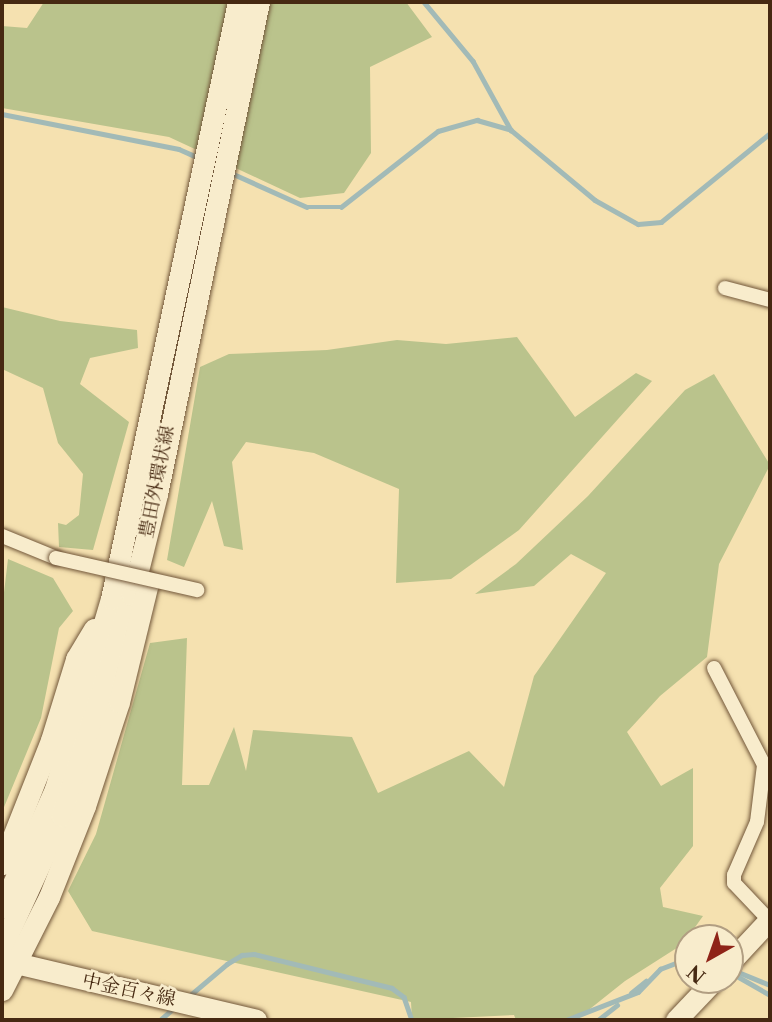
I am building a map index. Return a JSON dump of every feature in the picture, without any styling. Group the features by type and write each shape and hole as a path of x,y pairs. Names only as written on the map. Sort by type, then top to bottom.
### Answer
{"street":[{"name":"豊田外環状線","path":"230,95 238,2"},
{"name":"豊田外環状線","path":"2,947 62,816 121,600 230,95 259,2"},
{"path":"725,288 770,300"},
{"name":"豊田外環状線","path":"2,908 55,789 92,663 121,600 157,494 173,360"},
{"path":"2,990 9,962 85,806 118,702 152,561 157,494"},
{"path":"2,536 56,558 197,590"},
{"path":"2,864 51,740 76,659 121,600"},
{"path":"714,668 764,765 765,789 757,822 737,863 734,883 770,919 744,947"},
{"name":"中金百々線","path":"9,962 256,1020"},
{"path":"676,1020 701,994"}],"green space":[{"path":"44,2 406,2 432,37 370,67 371,153 344,193 300,198 169,137 2,108 2,26 27,28"},
{"path":"2,307 60,321 137,330 138,348 90,358 80,384 129,422 93,550 59,547 58,523 66,525 79,515 83,474 58,443 43,388 2,369"},
{"path":"517,337 575,417 636,373 652,381 519,530 451,579 396,583 399,489 314,453 246,442 232,462 243,550 224,546 212,501 184,567 167,560 200,367 229,354 327,350 397,340 446,344"},
{"path":"714,374 770,465 719,564 707,657 660,696 627,732 661,786 693,768 693,846 660,888 663,907 703,916 697,924 674,924 674,950 625,981 576,1020 516,1020 514,1015 412,1020 411,1002 92,931 68,891 96,834 150,643 187,638 182,785 209,785 234,727 246,771 253,730 352,737 378,793 469,751 504,787 534,676 606,573 571,554 534,586 475,594 516,564 588,496 685,390"},
{"path":"8,559 53,578 73,611 59,628 41,718 2,812 2,609"}],"waterway":[{"path":"424,2 473,61 511,130"},
{"path":"2,114 179,149 199,158"},
{"path":"229,172 307,207 341,207 438,131 477,120 511,130 595,200 638,224 661,222 770,133"},
{"path":"188,997 227,964 242,955 254,954 392,988 404,997 412,1020"},
{"path":"566,1020 638,992 660,969 674,964"},
{"path":"744,974 770,985"},
{"path":"744,980 770,995"},
{"path":"631,993 646,981"},
{"path":"598,1020 617,1005"},
{"path":"160,1020 175,1007"}]}
